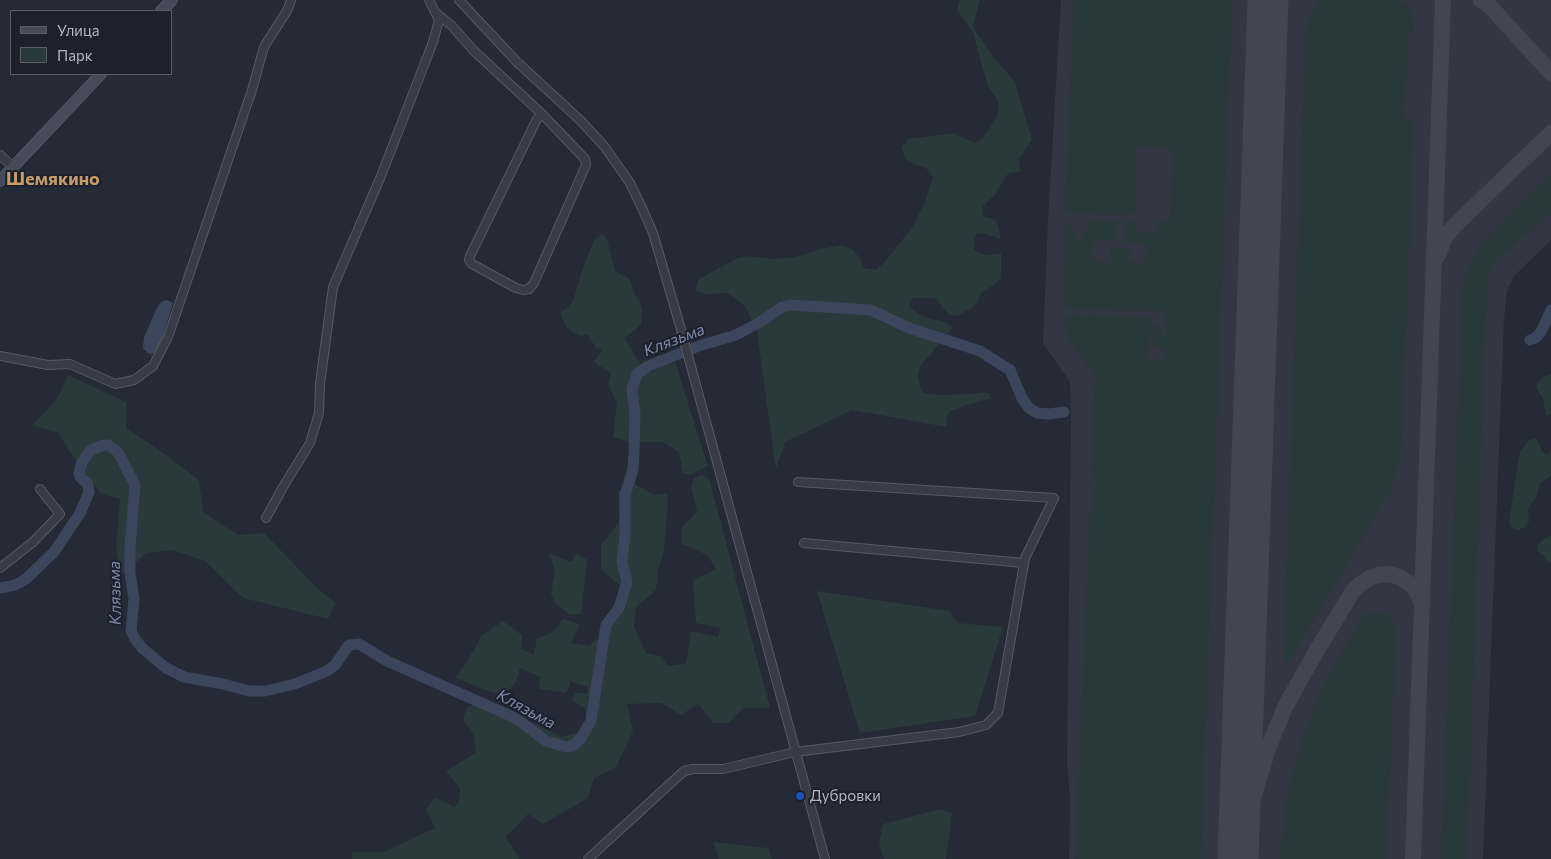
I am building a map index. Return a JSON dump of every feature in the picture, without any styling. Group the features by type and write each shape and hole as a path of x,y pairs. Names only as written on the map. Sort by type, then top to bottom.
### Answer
{"street":[{"path":"162,10 172,0"},
{"path":"0,356 48,365 70,364 115,384 134,380 153,366 171,328 252,90 264,47 288,9 291,0"},
{"path":"266,518 310,443 319,413 320,384 333,288 381,176 433,42 438,20 429,0"},
{"path":"459,0 517,62 581,121 604,146 630,183 652,233 680,326 825,859"},
{"path":"435,12 452,26 472,50 542,114 585,159 586,165 534,284 529,289 523,290 472,264 469,260 533,128 542,114"},
{"path":"0,181 100,75"},
{"path":"0,155 13,167"},
{"path":"588,859 684,771 693,768 723,769 795,752 959,732 986,724 998,712 1025,558 1054,498 798,482"},
{"path":"0,568 34,542 60,514 40,489"},
{"path":"804,543 1024,563"}],"shaded area":[{"path":"1061,0 1551,0 1551,240 1514,276 1507,291 1504,319 1483,859 1069,859 1070,797 1067,763 1070,382 1043,343 1048,219"}],"green space":[{"path":"960,0 980,0 973,27 992,55 1015,82 1032,140 1019,159 1020,172 1010,173 1006,176 994,196 983,206 982,212 984,217 996,220 1001,239 982,233 977,234 974,238 974,248 978,253 988,255 1001,253 1001,278 981,293 973,307 959,315 953,316 948,314 937,300 932,298 914,298 910,302 910,307 919,314 930,319 942,321 953,327 920,367 918,378 924,393 937,395 984,392 990,394 990,399 949,412 946,418 947,427 852,410 785,442 776,469 757,332 745,306 727,293 705,294 695,290 699,279 738,258 749,256 773,259 796,257 820,249 842,245 853,250 860,258 864,268 875,270 884,263 913,226 925,202 933,177 926,168 905,159 902,148 907,139 953,133 974,143 983,138 997,117 999,105 988,87 973,33 957,10"},
{"path":"1074,0 1232,0 1201,859 1075,859 1090,512 1094,508 1095,476 1091,472 1095,376 1067,337 1065,315 1146,316 1151,321 1148,360 1164,360 1165,349 1154,346 1153,327 1157,324 1161,333 1166,337 1165,311 1067,309 1064,304 1065,223 1072,223 1072,231 1075,231 1075,238 1083,238 1084,232 1087,231 1087,220 1117,220 1117,241 1093,241 1092,261 1110,262 1110,248 1130,249 1130,260 1135,260 1135,264 1141,264 1142,260 1146,260 1147,244 1123,243 1123,225 1125,221 1132,221 1135,224 1135,232 1155,233 1156,222 1170,222 1172,148 1136,147 1135,210 1133,213 1129,215 1071,213 1067,211 1065,206"},
{"path":"1321,0 1399,0 1407,5 1413,16 1414,30 1408,36 1404,116 1414,123 1401,457 1391,490 1290,660 1283,662 1306,31 1310,15"},
{"path":"1551,175 1551,212 1498,260 1490,270 1487,281 1467,859 1441,859 1463,282 1479,248 1511,212"},
{"path":"602,234 607,239 615,271 630,279 642,311 641,325 625,338 643,369 652,371 667,363 675,362 708,466 689,475 683,473 679,452 663,442 630,442 613,437 617,403 608,384 611,373 593,362 603,349 596,348 587,334 581,336 572,332 566,327 562,318 561,311 568,308 573,301 594,240"},
{"path":"1551,374 1551,415 1546,414 1543,399 1536,387 1538,381"},
{"path":"68,375 126,402 126,428 199,480 203,512 238,535 264,533 320,591 336,603 328,619 243,598 205,561 172,550 147,553 121,575 116,548 120,499 101,494 70,452 58,432 32,426 58,397"},
{"path":"1535,438 1542,451 1547,455 1551,451 1551,476 1540,483 1537,496 1528,509 1529,522 1524,528 1517,530 1511,527 1509,521 1520,451 1529,440"},
{"path":"701,475 709,478 770,708 743,708 729,723 713,723 698,704 681,715 661,703 627,704 633,731 616,767 594,778 588,798 543,824 528,814 506,837 520,859 352,859 352,852 384,852 435,828 426,809 435,797 454,807 459,801 460,788 446,771 476,753 474,736 463,719 467,707 489,701 561,737 578,732 586,719 585,708 572,701 575,692 587,694 588,687 571,682 566,693 539,689 540,677 520,668 516,682 503,695 490,692 456,678 481,636 503,621 522,635 521,649 534,654 537,638 552,633 563,619 580,624 571,643 589,646 614,623 622,587 601,570 601,545 619,522 618,492 633,483 654,495 667,493 668,505 664,550 658,571 656,590 636,607 634,627 646,653 660,656 668,666 686,663 691,631 718,637 721,628 696,623 693,581 716,569 707,555 682,544 682,527 697,512 691,486 694,478"},
{"path":"1551,535 1551,563 1547,562 1544,556 1538,552 1538,545"},
{"path":"549,553 571,562 577,553 587,560 581,614 570,615 556,604 551,594 555,572"},
{"path":"817,591 950,611 958,623 1003,627 975,716 860,733"},
{"path":"1380,612 1388,615 1394,623 1396,632 1386,859 1279,859 1289,787 1303,738 1321,689 1362,618 1371,613"},
{"path":"941,809 952,813 946,859 884,859 879,843 883,824"},
{"path":"713,842 768,848 772,859 719,859"}],"water":[{"path":"167,300 173,303 160,346 156,352 151,354 143,348 144,337 156,310 161,302"}],"waterway":[{"name":"Клязьма","path":"0,588 15,585 26,579 54,552 80,513 89,492 88,484 80,477 79,473 82,462 91,450 108,445 118,452 135,485 130,546 130,573 134,599 131,631 142,648 166,668 184,677 249,691 265,691 295,684 327,671 335,665 349,645 359,644 387,661 513,717 546,741 566,747 573,746 581,738 591,721 606,625 619,608 627,582 622,562 625,535 625,495 633,470 635,414 632,389 637,374 648,366 699,346 736,335 762,321 782,307 791,305 871,310 909,328 980,351 1010,370 1022,398 1029,408 1037,413 1064,412"},
{"name":"Клязьма","path":"1530,340 1541,332 1551,310"}],"taxiway":[{"path":"1413,859 1443,0"},
{"path":"1481,0 1488,4 1551,73"},
{"path":"1437,257 1445,238 1454,226 1551,133"},
{"path":"1241,859 1251,805 1269,746 1285,707 1353,591 1370,578 1389,574 1399,577 1412,585 1421,603"}],"runway":[{"path":"1238,859 1268,0"}],"place":[{"name":"Дубровки","path":"800,796"}],"district":[{"name":"Шемякино","path":"53,179"}]}
